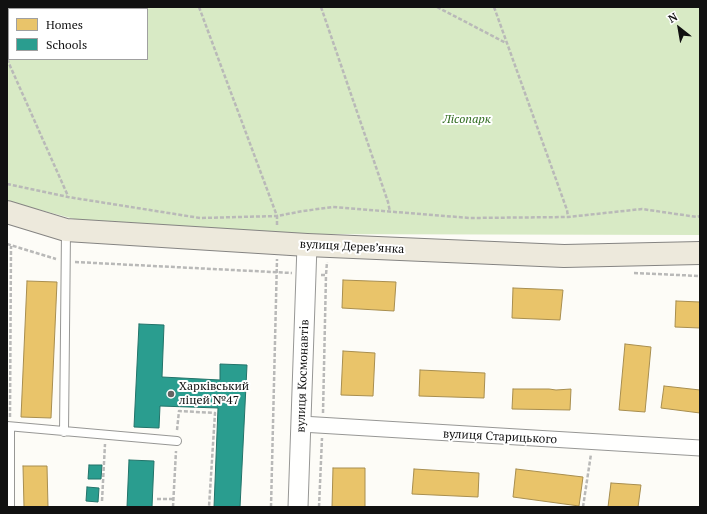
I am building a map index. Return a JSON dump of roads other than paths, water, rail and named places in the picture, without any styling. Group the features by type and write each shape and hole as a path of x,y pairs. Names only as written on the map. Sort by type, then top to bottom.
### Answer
{"main road":[{"name":"вулиця Дерев’янка","path":"7,212 66,230 307,245 564,256 700,253"}],"street":[{"name":"вулиця Космонавтів","path":"298,507 307,245"},
{"name":"вулиця Старицького","path":"301,424 322,427 700,448"}],"lane":[{"path":"64,432 66,230"},
{"path":"10,507 9,426 105,436 177,441"}],"place":[{"name":"Харківський ліцей №47","path":"171,394"}],"park label":[{"name":"Лісопарк","path":"467,120"}]}
